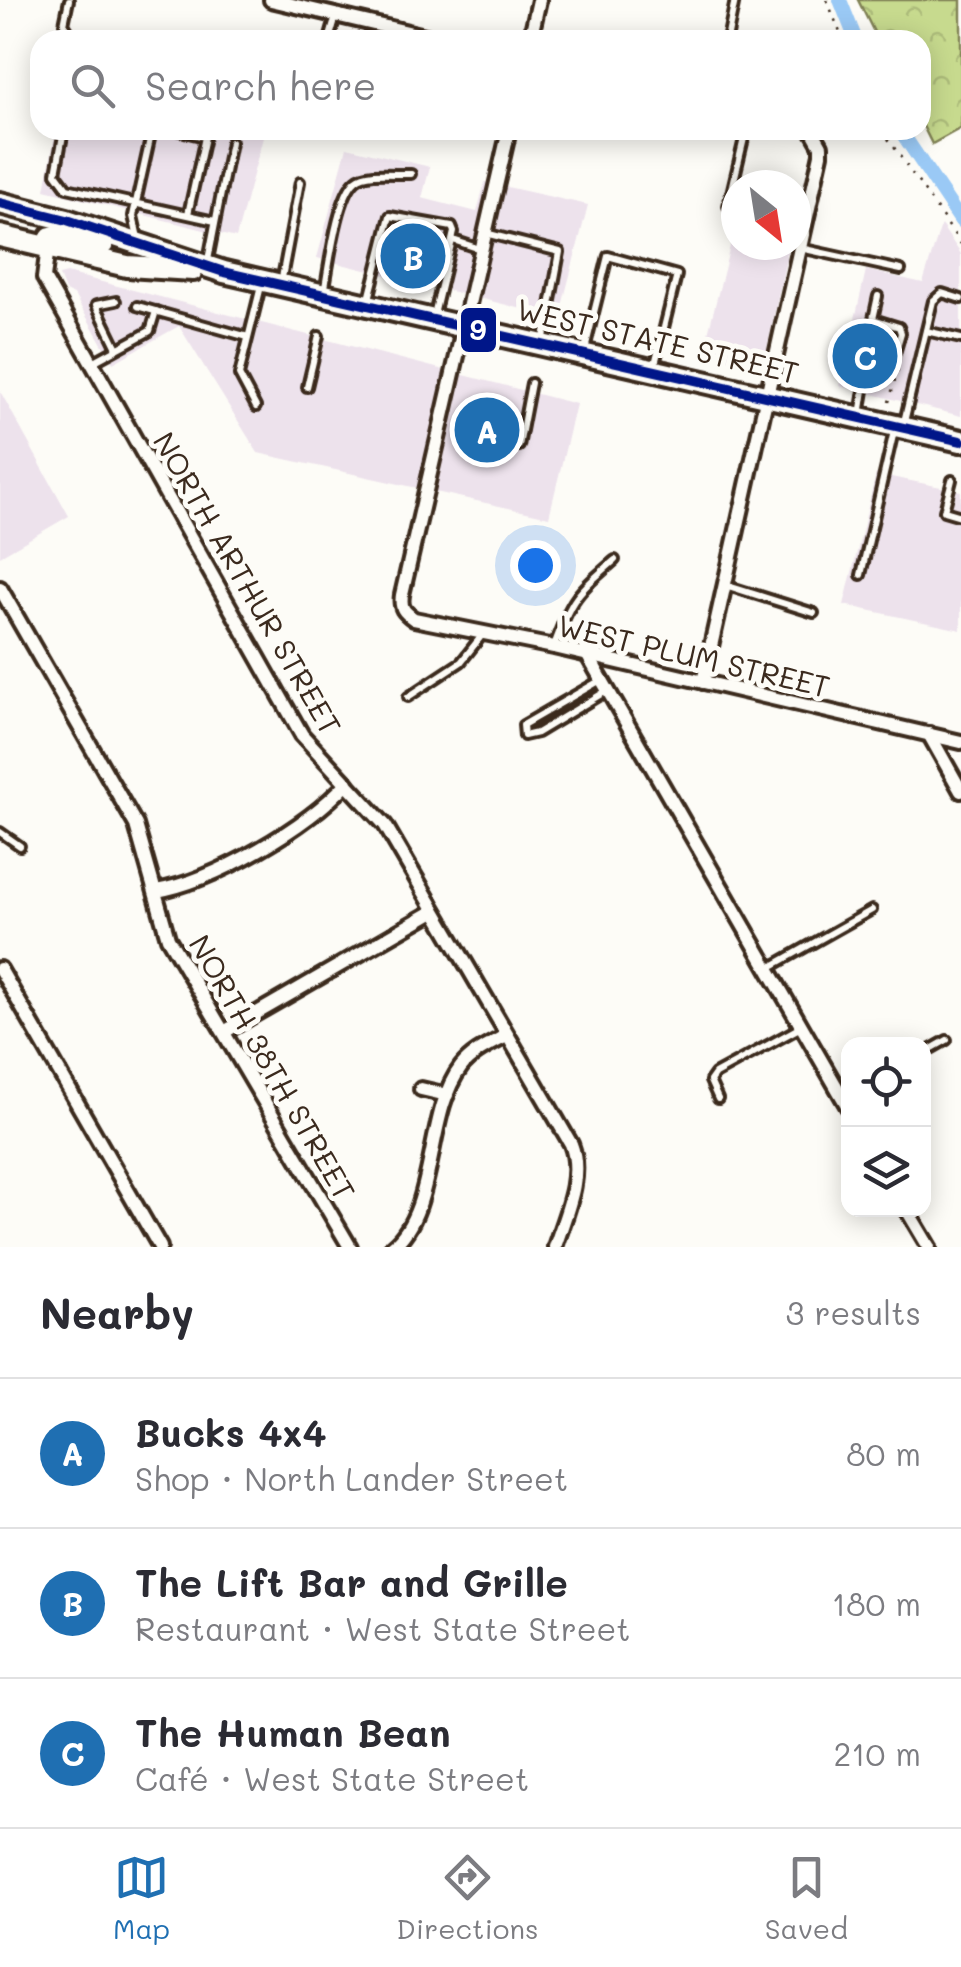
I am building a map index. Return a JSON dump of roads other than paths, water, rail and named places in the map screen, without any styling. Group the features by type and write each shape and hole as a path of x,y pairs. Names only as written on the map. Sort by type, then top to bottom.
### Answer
{"main road":[{"name":"WEST STATE STREET","path":"0,203 271,283 961,441"},
{"name":"WEST STATE STREET","path":"48,247 51,237 62,234 122,246 140,244"},
{"name":"WEST STATE STREET","path":"0,236 127,266 215,269"}],"street":[{"path":"271,0 400,30"},
{"path":"532,30 539,0"},
{"path":"464,327 507,140"},
{"path":"811,197 821,154 817,140"},
{"name":"NORTH ARTHUR STREET","path":"48,247 44,278 302,735 385,825 577,1160 555,1247"},
{"path":"703,682 796,260"},
{"name":"WEST PLUM STREET","path":"464,327 402,595 401,606 414,619 961,742"},
{"name":"NORTH 38TH STREET","path":"0,588 136,824 168,938 350,1247"},
{"path":"588,656 841,1091"},
{"path":"929,734 961,791"},
{"path":"156,891 210,875 306,820 348,783"},
{"path":"224,1032 434,911"},
{"path":"0,969 160,1247"},
{"path":"392,1247 411,1228 447,1096 458,1070 470,1056 506,1036"},
{"path":"421,1089 447,1096"},
{"path":"912,1217 929,1247"}],"lane":[{"path":"68,30 64,24 69,0"},
{"path":"730,30 735,0"},
{"path":"332,30 336,15"},
{"path":"62,140 56,174 67,188 215,221"},
{"path":"140,244 134,216 150,140"},
{"path":"188,214 204,140"},
{"path":"737,170 744,140"},
{"path":"215,269 215,221 231,142"},
{"path":"324,294 348,191 365,176 411,174"},
{"path":"256,407 239,375 300,182"},
{"path":"368,304 390,216 452,228 453,240 433,320"},
{"path":"485,233 560,252 543,345"},
{"path":"453,240 482,250"},
{"path":"811,251 900,270"},
{"path":"584,354 608,256 677,275 653,369"},
{"path":"861,575 936,297 942,293 961,299"},
{"path":"859,416 866,378 893,360 901,333 899,327 873,319 878,296"},
{"path":"116,301 96,306 116,348"},
{"path":"137,306 248,337"},
{"path":"92,362 150,331 156,311"},
{"path":"926,330 961,339"},
{"path":"307,387 318,336"},
{"path":"518,446 532,383"},
{"path":"952,480 944,511 961,516"},
{"path":"554,648 568,607 582,588 615,560"},
{"path":"725,585 814,613"},
{"path":"408,697 461,662 484,633"},
{"path":"605,685 536,732 524,736 523,725 605,685"},
{"path":"0,832 20,846"},
{"path":"768,968 872,910"},
{"path":"718,1099 710,1080 714,1074 802,1027"},
{"path":"931,1050 946,1040"}],"waterway":[{"path":"840,0 852,30"},
{"path":"907,140 961,221"}],"place":[{"name":"The Lift Bar and Grille","path":"413,256"},
{"name":"The Human Bean","path":"865,356"},
{"name":"Bucks 4x4","path":"487,430"}]}
